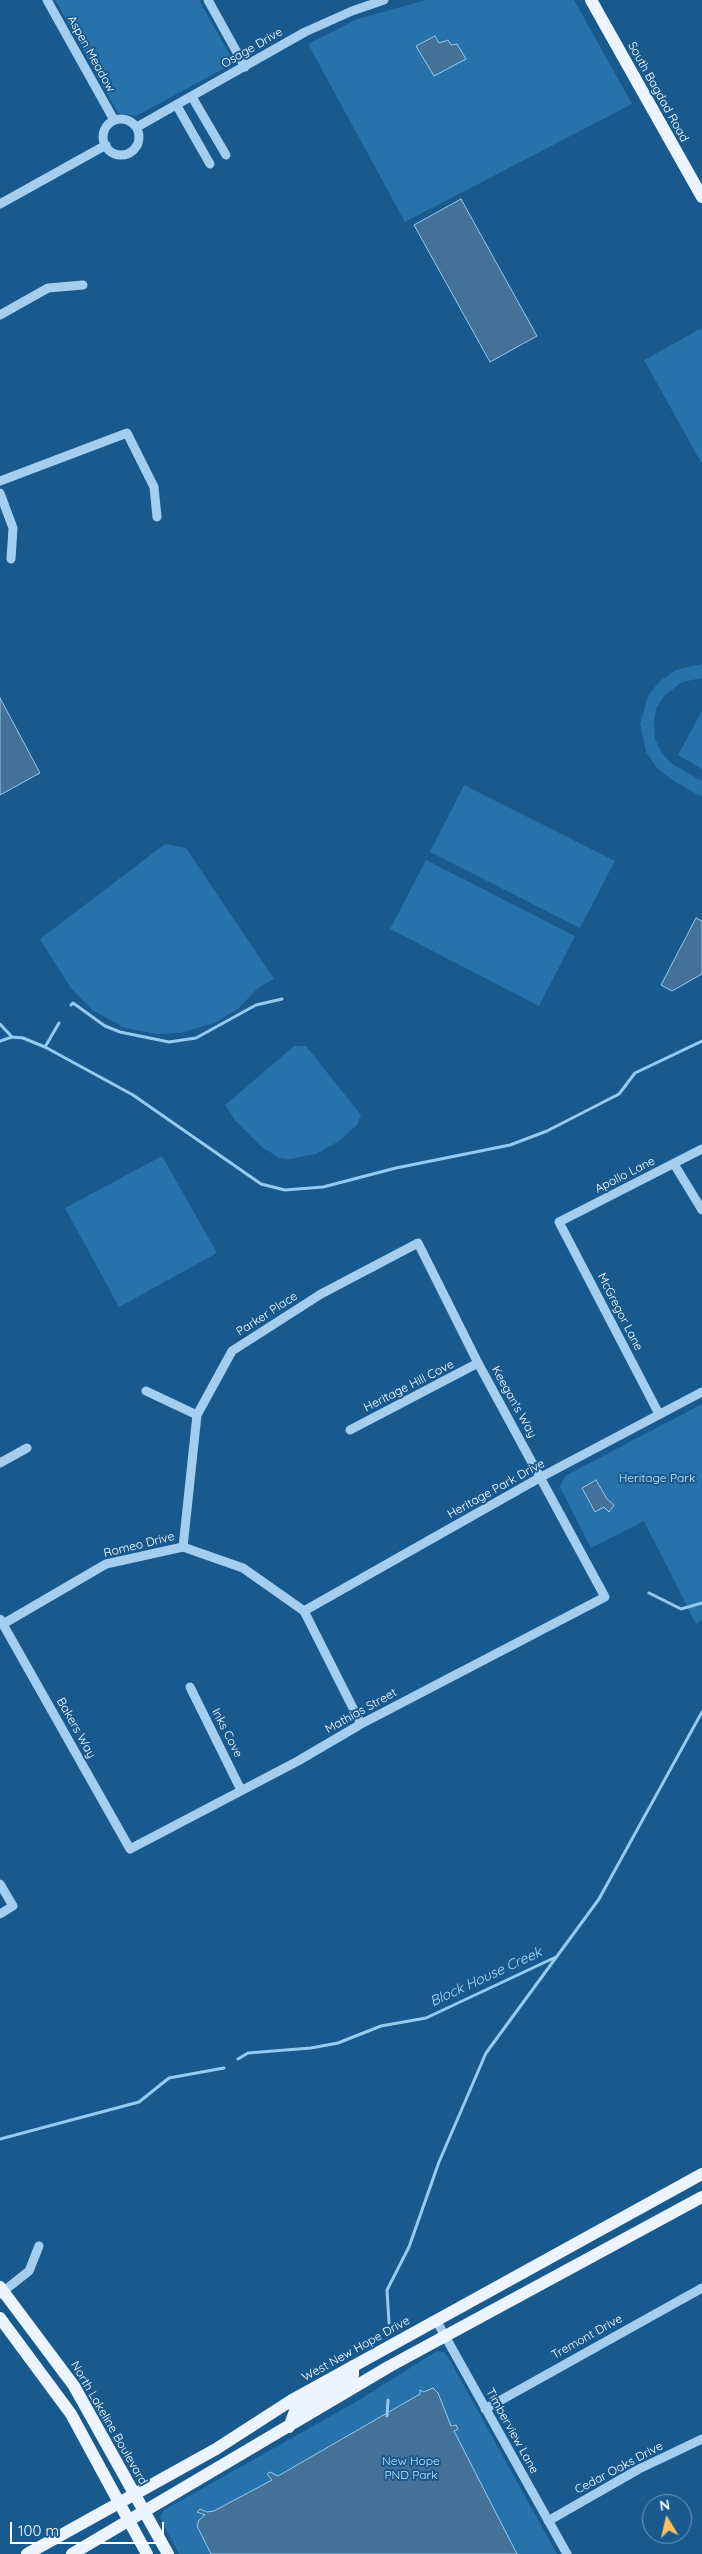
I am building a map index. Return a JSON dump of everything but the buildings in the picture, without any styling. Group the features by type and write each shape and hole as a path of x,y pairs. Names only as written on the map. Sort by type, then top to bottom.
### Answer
{"main road":[{"name":"South Bagdad Road","path":"590,0 702,197"},
{"name":"West New Hope Drive","path":"27,2554 216,2450 292,2400 702,2174"},
{"path":"72,2554 390,2366 702,2197"},
{"name":"North Lakeline Boulevard","path":"1,2290 74,2386 168,2554"},
{"path":"0,2318 71,2414 147,2554"},
{"path":"289,2427 295,2411 345,2382 353,2375 354,2366"}],"street":[{"name":"Aspen Meadow","path":"47,0 114,120"},
{"path":"208,0 245,67"},
{"name":"Osage Drive","path":"137,127 328,21 384,0"},
{"path":"192,97 226,155"},
{"path":"177,106 210,164"},
{"path":"124,119 137,127 139,132 138,144 130,152 119,154 106,145 104,134 109,124 114,120 124,119"},
{"path":"0,204 106,145"},
{"path":"0,315 48,288 83,285"},
{"path":"0,481 127,433 154,487 157,518"},
{"path":"0,493 13,528 11,559"},
{"name":"Apollo Lane","path":"559,1222 702,1149"},
{"path":"674,1164 702,1210"},
{"name":"McGregor Lane","path":"559,1222 659,1414"},
{"name":"Keegan's Way","path":"418,1243 478,1363 605,1597"},
{"name":"Parker Place","path":"183,1547 197,1415 232,1351 321,1294 418,1243"},
{"name":"Heritage Hill Cove","path":"350,1430 478,1363"},
{"path":"146,1391 197,1415"},
{"name":"Heritage Park Drive","path":"304,1611 541,1477 702,1392"},
{"path":"0,1463 27,1448"},
{"name":"Romeo Drive","path":"1,1622 106,1564 183,1547 243,1568 304,1611 361,1724"},
{"name":"Mathias Street","path":"130,1849 361,1724 605,1597"},
{"name":"Bakers Way","path":"1,1622 130,1849"},
{"name":"Inks Cove","path":"190,1688 242,1790"},
{"path":"0,1884 13,1906 0,1914"},
{"path":"1,2290 29,2271 39,2246"},
{"name":"Tremont Drive","path":"485,2409 702,2288"},
{"name":"Timberview Lane","path":"436,2320 567,2554"},
{"name":"Cedar Oaks Drive","path":"548,2521 639,2470 702,2439"}],"green space":[{"path":"55,0 199,0 230,55 230,61 225,68 136,116 118,113"},
{"path":"426,0 574,0 632,104 405,222 308,44 357,19"},
{"path":"702,328 702,464 644,360"},
{"path":"702,664 702,678 682,682 664,696 656,709 654,724 655,739 662,753 672,764 702,781 702,797 672,780 657,768 646,752 640,724 648,696 660,681 676,670"},
{"path":"702,711 702,769 678,755"},
{"path":"464,785 615,861 580,928 430,852"},
{"path":"165,844 186,848 274,979 258,988 239,1008 215,1023 180,1033 157,1034 125,1028 92,1010 70,987 40,939"},
{"path":"426,860 575,936 539,1006 390,929"},
{"path":"294,1046 306,1046 361,1115 357,1125 339,1141 316,1154 290,1159 280,1158 263,1148 235,1120 225,1105"},
{"path":"162,1156 217,1253 119,1307 65,1208"},
{"name":"Heritage Park","path":"702,1404 702,1620 696,1624 644,1521 591,1548 560,1487 565,1476"},
{"name":"New Hope PND Park","path":"437,2351 444,2352 448,2357 557,2554 179,2554 160,2517 164,2510 354,2403"}],"shaded area":[{"path":"435,36 439,43 448,40 451,45 457,44 466,59 434,76 416,46"},
{"path":"461,199 537,336 490,362 414,225"},
{"path":"0,698 40,773 0,795"},
{"path":"696,918 702,921 702,974 672,991 661,985"},
{"path":"596,1480 607,1499 614,1505 609,1512 604,1507 595,1512 582,1488"},
{"name":"New Hope PND Park","path":"433,2388 438,2393 451,2426 456,2425 458,2429 454,2431 517,2554 211,2554 197,2526 199,2520 205,2515 197,2512 200,2509 207,2512 214,2511 272,2480 267,2474 270,2472 278,2476 420,2394 420,2390 424,2392"}],"waterway":[{"path":"71,1005 73,1003 105,1026 120,1032 169,1042 196,1038 256,1005 282,999"},
{"path":"45,1047 59,1023"},
{"path":"0,1024 12,1037"},
{"path":"0,1041 12,1037 23,1038 45,1047 133,1095 261,1184 285,1190 323,1187 396,1168 510,1145 547,1131 619,1094 635,1073 702,1041"},
{"path":"649,1593 681,1609 702,1603"},
{"path":"389,2323 387,2290 409,2247 439,2162 486,2053 599,1899 702,1712"},
{"name":"Block House Creek","path":"238,2059 248,2053 311,2048 338,2043 381,2026 426,2018 556,1957"},
{"name":"Block House Creek","path":"0,2139 139,2102 169,2078 224,2068"},
{"path":"387,2416 388,2400"}]}
